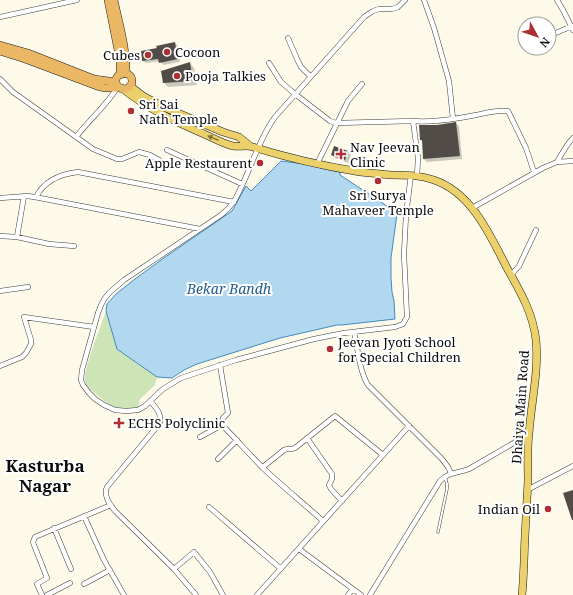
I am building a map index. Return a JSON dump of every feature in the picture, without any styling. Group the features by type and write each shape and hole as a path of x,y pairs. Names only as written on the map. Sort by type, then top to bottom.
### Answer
{"highway":[{"path":"108,0 123,74"},
{"path":"114,0 125,54 123,74"},
{"name":"Dhaiya Main Road","path":"0,45 28,53 94,79 119,87"},
{"path":"0,52 25,59 105,88 126,88 130,86 131,80 129,76 123,74"},
{"path":"119,87 117,78 123,74"}],"main road":[{"name":"Dhaiya Main Road","path":"130,86 143,96 166,108 239,138 250,146 258,149 317,164 361,172 389,175 414,175 434,180 446,185 457,193 472,208 491,236 526,303 534,326 536,341 534,391 528,434 524,576 522,595"},
{"name":"Dhaiya Main Road","path":"119,87 146,105 191,128 234,146 250,146"}],"street":[{"path":"0,17 77,0"},
{"path":"405,0 398,7 392,9 379,9 364,17 275,117 268,126 234,202 226,211 124,280 105,298 101,304 81,375 81,380 86,389 92,396 110,408 121,411 138,410 150,402 167,386 181,378 220,365 314,339 395,327 403,324 407,317 404,249 414,175 418,158 413,121"},
{"path":"424,0 434,28 449,81 453,119"},
{"path":"557,0 572,28 557,33"},
{"path":"288,38 300,67 310,76"},
{"path":"269,63 280,82 330,121 336,123 453,119 499,111 508,111 526,148 534,172"},
{"path":"0,79 13,92 93,149 117,159 122,159 139,152 150,155 159,160"},
{"path":"317,164 348,101 362,84"},
{"path":"76,137 119,87"},
{"path":"557,162 573,138"},
{"path":"166,150 242,184"},
{"path":"472,208 534,172 551,164 573,161"},
{"path":"36,197 41,188 52,180 66,174 78,172 234,202"},
{"path":"0,198 24,196 36,197 200,229"},
{"path":"17,237 24,196"},
{"path":"511,275 519,266 536,230"},
{"path":"0,236 17,237 49,244 74,246"},
{"path":"0,291 28,287"},
{"path":"0,366 22,357 26,353 31,340 24,317 94,327"},
{"path":"354,332 361,368 365,380 372,389 442,458 451,473"},
{"path":"220,365 228,413 223,418 222,425"},
{"path":"150,402 160,414 160,423 107,486 106,492 111,505 174,569 196,595"},
{"path":"263,467 284,450 293,449 335,416 383,455"},
{"path":"200,437 222,425"},
{"path":"222,425 249,454 323,521"},
{"path":"257,595 409,426"},
{"path":"370,595 440,481 451,473 463,471 469,468 528,434"},
{"path":"307,438 332,474 332,479 329,485 342,501"},
{"path":"218,459 237,440"},
{"path":"527,490 573,466"},
{"path":"42,595 37,584 47,578 35,549 33,542 35,537 111,505"},
{"path":"209,507 280,568"},
{"path":"84,516 104,560 124,595"},
{"path":"54,528 71,569"},
{"path":"299,548 361,595"},
{"path":"174,569 194,552 214,578 223,595"},
{"path":"84,584 110,570"},
{"path":"47,595 70,584"},
{"path":"348,595 353,589"}],"lane":[{"path":"438,532 447,489 445,476"}],"green space":[{"path":"106,311 117,349 157,377 155,385 140,399 139,407 124,409 106,403 92,391 85,381 86,368 89,358"}],"water":[{"name":"Bekar Bandh","path":"281,161 320,166 320,168 340,172 340,175 387,206 394,214 397,214 391,258 391,278 395,319 337,325 280,338 197,364 172,378 157,377 117,349 106,311 107,304 116,294 135,279 232,211 246,186 251,191"}],"building":[{"name":"Cocoon","path":"175,42 178,59 159,63 158,59 142,61 141,51"},
{"name":"Pooja Talkies","path":"190,62 193,81 163,83 161,71"},
{"path":"456,122 460,156 423,159 422,140 420,140 419,125 437,125"},
{"path":"334,146 348,151 345,160 331,155"},
{"path":"573,490 573,520 572,520 563,493"}],"place":[{"name":"Cocoon","path":"167,52"},
{"name":"Cubes","path":"148,55"},
{"name":"Pooja Talkies","path":"177,76"},
{"name":"Sri Sai Nath Temple","path":"131,111"},
{"name":"Nav Jeevan Clinic","path":"341,154"},
{"name":"Apple Restaurent","path":"260,163"},
{"name":"Sri Surya Mahaveer Temple","path":"378,181"},
{"name":"Jeevan Jyoti School for Special Children","path":"330,349"},
{"name":"ECHS Polyclinic","path":"119,423"},
{"name":"Indian Oil","path":"548,509"}],"district":[{"name":"Kasturba Nagar","path":"45,475"}]}
